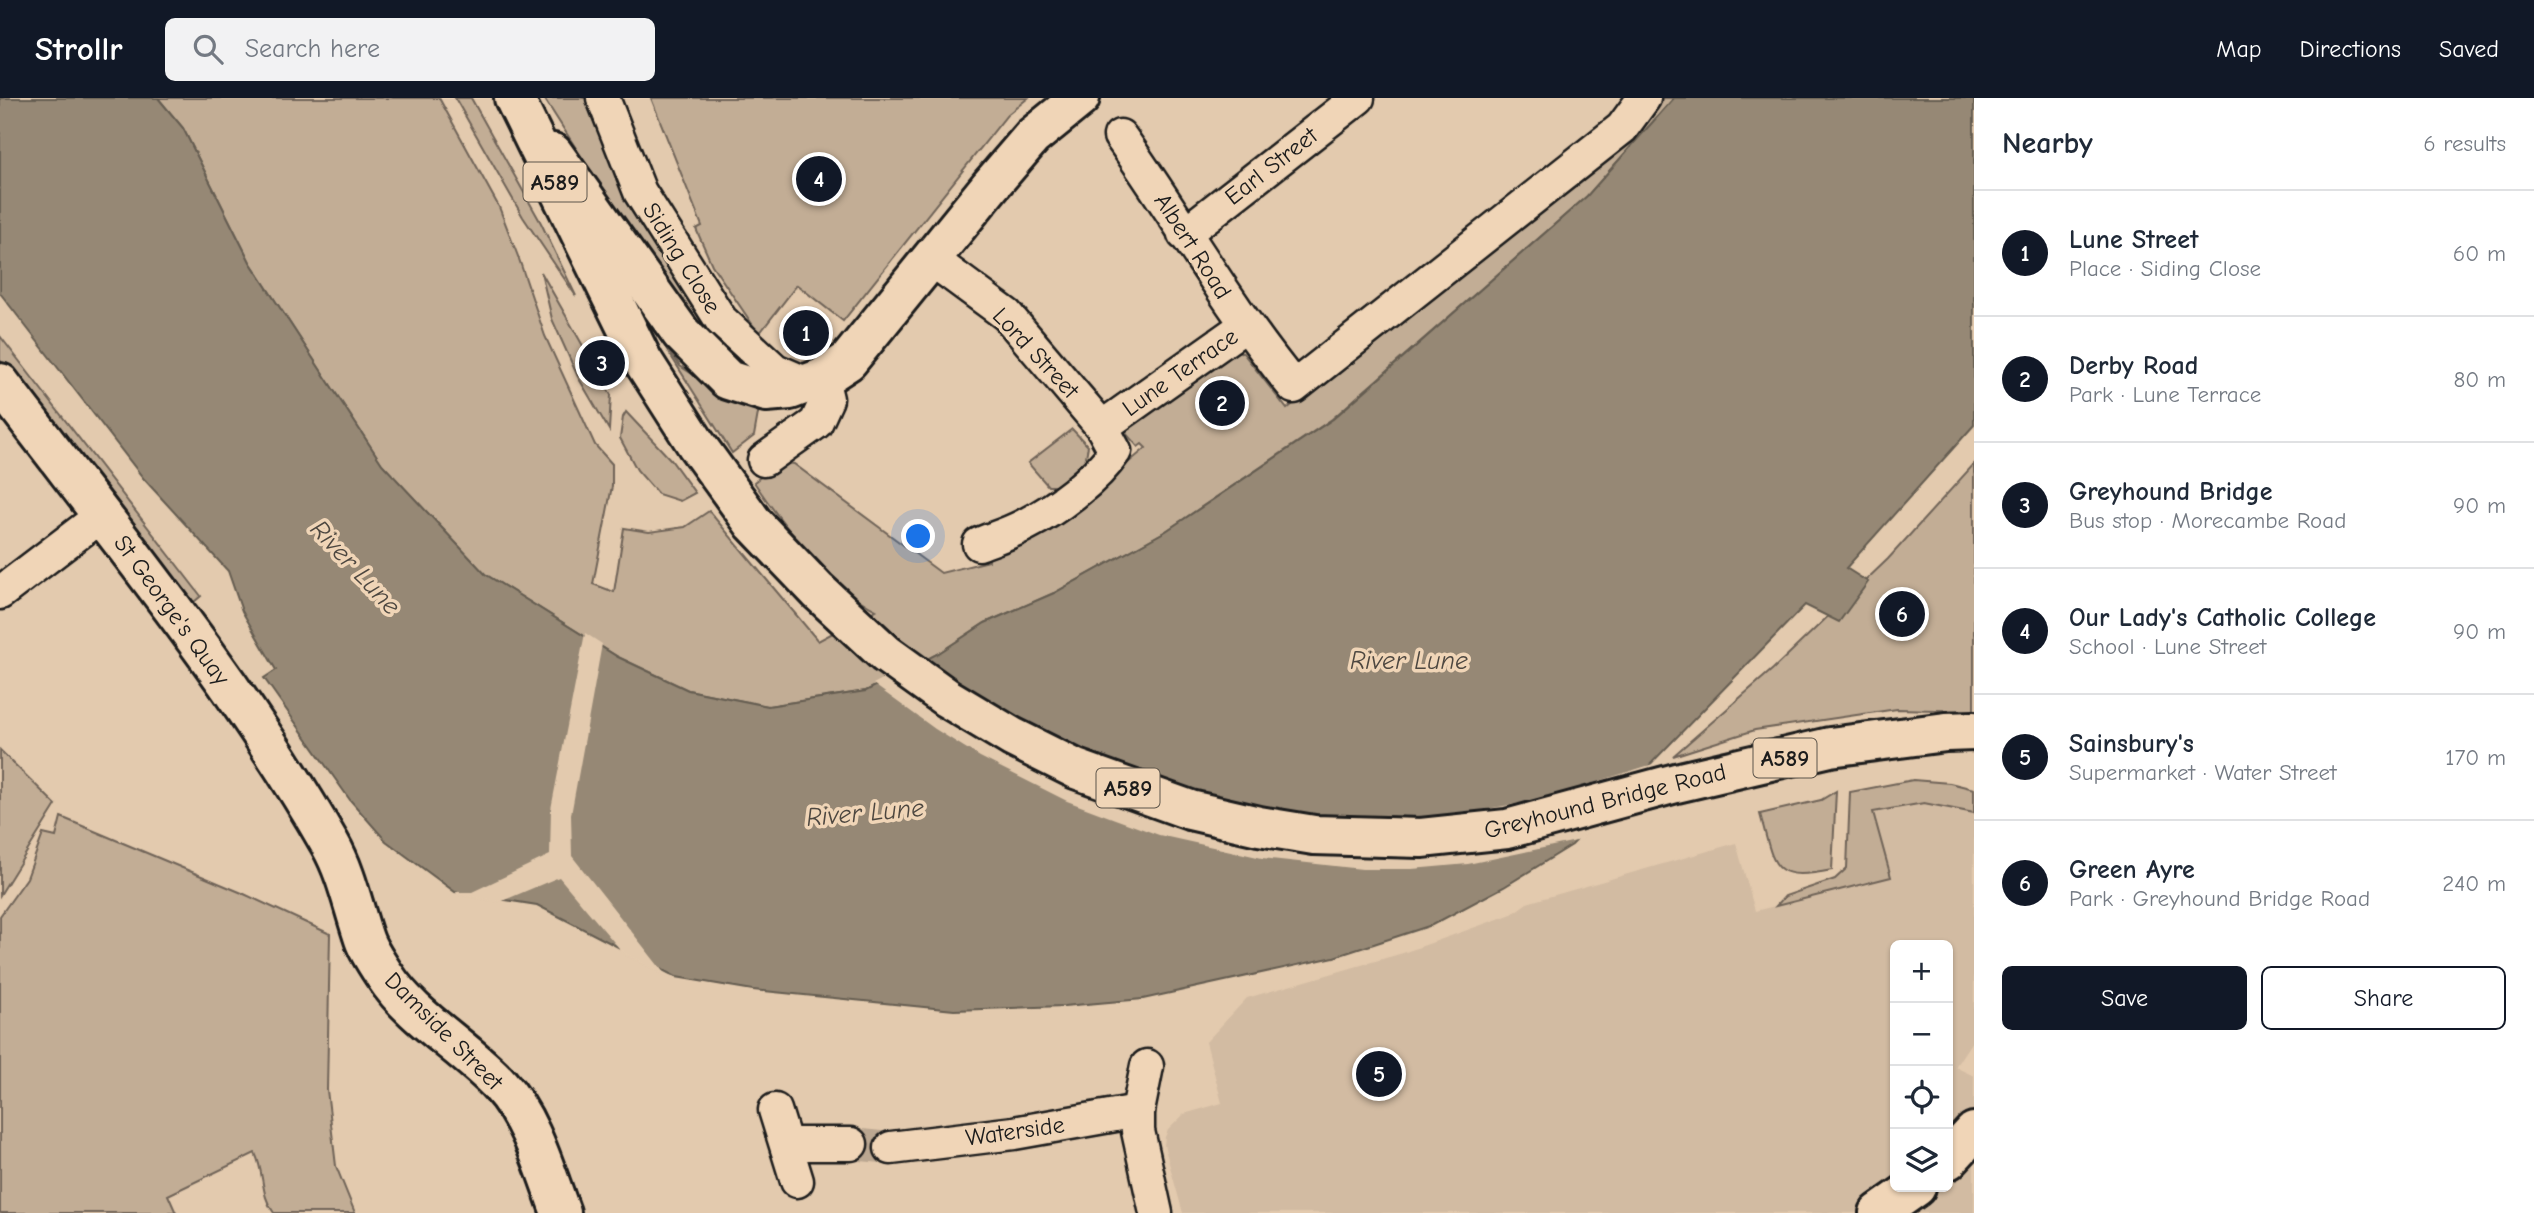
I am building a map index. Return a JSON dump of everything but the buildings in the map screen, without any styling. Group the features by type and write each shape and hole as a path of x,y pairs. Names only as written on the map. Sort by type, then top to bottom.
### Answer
{"main road":[{"path":"515,99 681,333 729,380 766,392 790,390 813,381 848,361 1032,137 1080,98"},
{"name":"Greyhound Bridge Road","path":"515,99 643,361 696,444 754,524 818,591 886,654 947,698 1012,737 1076,769 1190,810 1259,826 1314,835 1373,839 1421,838 1507,829 1676,783 1829,747 1974,731"},
{"name":"St George's Quay","path":"0,383 216,668 267,743 331,846"},
{"path":"1896,740 1974,758"},
{"name":"Damside Street","path":"331,846 350,889 365,942 386,978 404,998 482,1067 518,1107 561,1213"},
{"path":"1953,1155 1974,1132"}],"street":[{"name":"Siding Close","path":"603,98 640,192 721,320 775,370 813,381"},
{"name":"Earl Street","path":"1184,234 1358,98"},
{"name":"Albert Road","path":"1120,136 1246,325 1294,387 1622,128 1644,98"},
{"name":"Lord Street","path":"931,259 1007,315 1102,426"},
{"name":"Lune Terrace","path":"979,544 1025,526 1059,504 1106,465 1115,452 1102,426 1246,325"},
{"path":"764,460 816,423 827,399 813,381"},
{"path":"2,586 102,516"},
{"path":"1147,1066 1138,1111 1141,1152 1156,1213"},
{"path":"775,1110 797,1181"},
{"name":"Waterside","path":"891,1147 1014,1133 1138,1111"},
{"path":"787,1144 851,1144"}],"shaded area":[{"path":"158,98 439,98 499,207 545,336 595,445 612,464 612,486 593,584 614,592 624,528 649,532 685,527 709,511 818,641 876,610 859,600 825,571 793,535 754,482 780,462 794,464 941,573 989,561 989,555 1081,502 1146,448 1142,444 1138,447 1123,430 1235,350 1243,353 1287,409 1656,98 1674,98 1587,196 1332,419 1166,531 1054,593 985,623 939,653 866,691 768,706 688,690 618,657 485,574 382,464 250,262 183,128"},
{"path":"455,98 471,98 541,223 576,296 523,217"},
{"path":"544,98 589,98 754,363 747,369 721,359 629,245 593,175"},
{"path":"651,98 1028,98 1007,115 843,321 797,285 759,334 712,265 696,229 702,226"},
{"path":"541,272 611,395 609,430 578,377 552,319"},
{"path":"625,283 680,366 717,390 760,402 754,436 732,453"},
{"path":"0,336 201,596 188,607 0,360"},
{"path":"626,412 671,460 695,493 680,501 658,494 637,470 620,438"},
{"path":"1072,429 1088,446 1085,462 1057,486 1048,486 1028,463"},
{"path":"1974,464 1974,711 1897,709 1755,730 1673,756 1773,669 1888,559"},
{"path":"0,750 56,805 0,895"},
{"path":"1913,780 1950,783 1974,789 1974,813 1924,803 1873,812 1891,877 1776,906 1785,896 1835,879 1847,868 1850,792"},
{"path":"1836,791 1832,870 1797,874 1786,872 1773,858 1760,814 1821,800"},
{"path":"1924,803 1974,813 1974,1038 1955,1067 1974,1076 1974,1213 1183,1213 1164,1145 1165,1137 1168,1130 1184,1114 1222,1103 1206,1042 1247,998 1403,953 1512,914 1527,903 1736,843 1755,911 1891,877 1873,812"},
{"path":"61,817 242,893 330,934 327,1090 336,1166 355,1213 274,1213 267,1199 255,1153 168,1195 176,1213 0,1213 0,916 27,878 43,834 56,837"}],"water":[{"name":"River Lune","path":"0,98 158,98 183,128 250,262 382,464 485,574 618,657 688,690 768,706 866,691 939,653 985,623 1054,593 1166,531 1333,419 1587,196 1674,98 1974,98 1974,425 1846,568 1868,582 1839,622 1805,605 1572,845 1504,887 1432,925 1334,957 1143,999 1064,1006 954,1010 753,990 676,977 537,905 455,892 386,841 350,800 264,678 276,670 242,611 228,571 144,479 0,293"}],"pier":[{"path":"585,633 602,644 571,815 572,856 665,974 676,977 675,980 624,954 559,877 500,902 457,895 456,892 472,892 550,855 551,809"},
{"path":"922,658 1006,714 1085,753 1169,784 1229,801 1281,810 1374,819 1459,814 1542,799 1653,764 1581,840 1468,864 1412,869 1362,869 1262,858 1159,835 1067,801 980,757 935,729 873,684"}],"tunnel":[{"path":"851,1144 891,1148"}],"place":[{"name":"Our Lady's Catholic College","path":"819,179"},
{"name":"Lune Street","path":"806,333"},
{"name":"Greyhound Bridge","path":"602,363"},
{"name":"Derby Road","path":"1222,403"},
{"name":"Green Ayre","path":"1902,614"},
{"name":"Sainsbury's","path":"1379,1074"}]}
